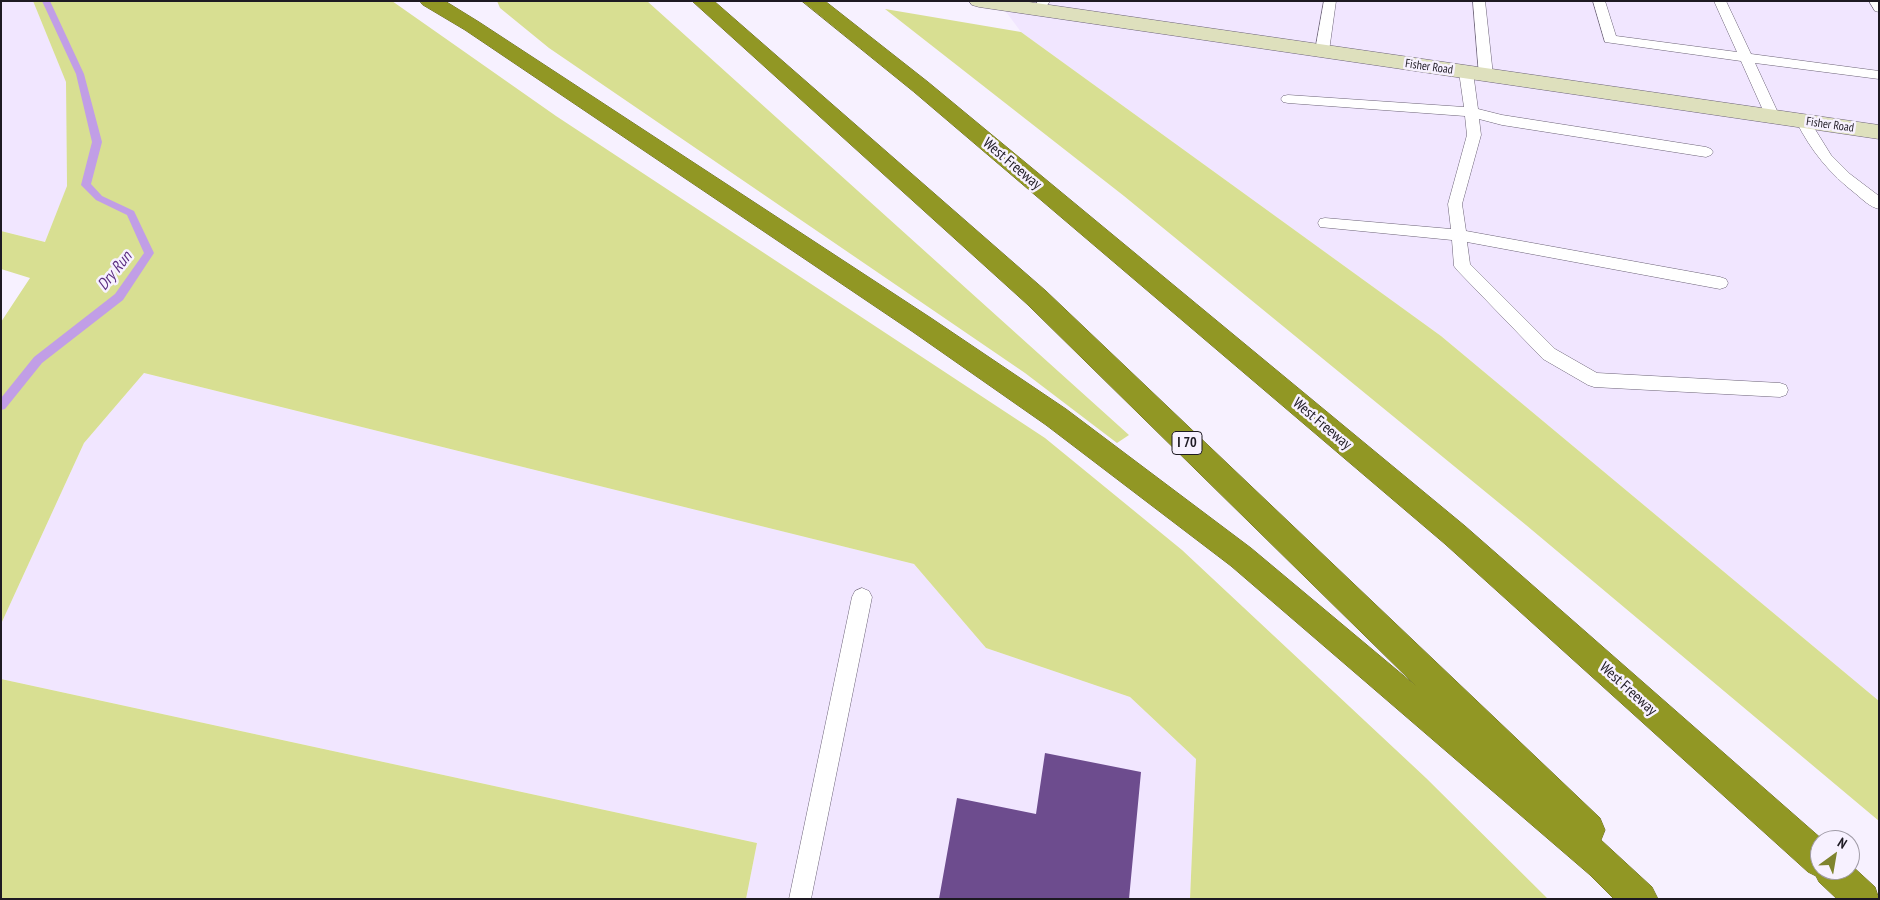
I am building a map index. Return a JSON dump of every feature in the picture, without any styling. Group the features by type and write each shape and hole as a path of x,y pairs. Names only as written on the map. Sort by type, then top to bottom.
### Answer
{"highway":[{"path":"430,1 472,26 914,320 1056,417 1241,557 1602,864 1640,899"},
{"path":"455,1 472,26"},
{"name":"I 70","path":"702,1 1037,298 1660,899"},
{"name":"West Freeway","path":"812,1 921,87 1456,535 1810,851"},
{"path":"1842,880 1863,899"}],"main road":[{"name":"Fisher Road","path":"979,1 1041,6 1322,51 1879,132"}],"lane":[{"path":"1322,51 1330,1"},
{"path":"1478,1 1476,73 1472,112 1474,135 1455,204 1462,266 1550,354 1594,380 1780,390"},
{"path":"1599,1 1610,39 1879,75"},
{"path":"1720,1 1773,117"},
{"path":"1875,1 1879,8"},
{"path":"1288,99 1472,112 1502,120 1706,152"},
{"path":"1803,121 1810,136 1830,166 1879,204"},
{"path":"1325,223 1459,235 1720,282"},
{"path":"800,899 862,597"}],"shaded area":[{"path":"1,1 33,1 66,81 67,187 45,242 1,231"},
{"path":"998,1 1879,1 1879,701 1441,336 1021,32"},
{"path":"144,373 914,564 986,648 1130,697 1196,759 1190,899 746,899 757,843 1,679 1,624 84,443"}],"green space":[{"path":"33,1 392,1 556,116 1045,438 1182,550 1426,778 1548,899 1190,899 1196,759 1130,697 986,648 914,564 144,373 84,443 1,624 1,322 30,278 1,269 1,231 45,242 67,186 66,82"},
{"path":"497,1 647,1 1129,435 1117,443 1025,373 549,48 500,8"},
{"path":"885,9 1021,32 1441,336 1879,701 1879,821 1526,525 1124,196"},
{"path":"1,679 757,843 746,899 1,899"}],"building":[{"path":"1045,753 1141,772 1129,899 939,899 957,798 1036,814"}],"waterway":[{"name":"Dry Run","path":"1,406 38,360 119,297 149,253 131,213 99,198 86,185 97,142 80,74 46,1"}]}
